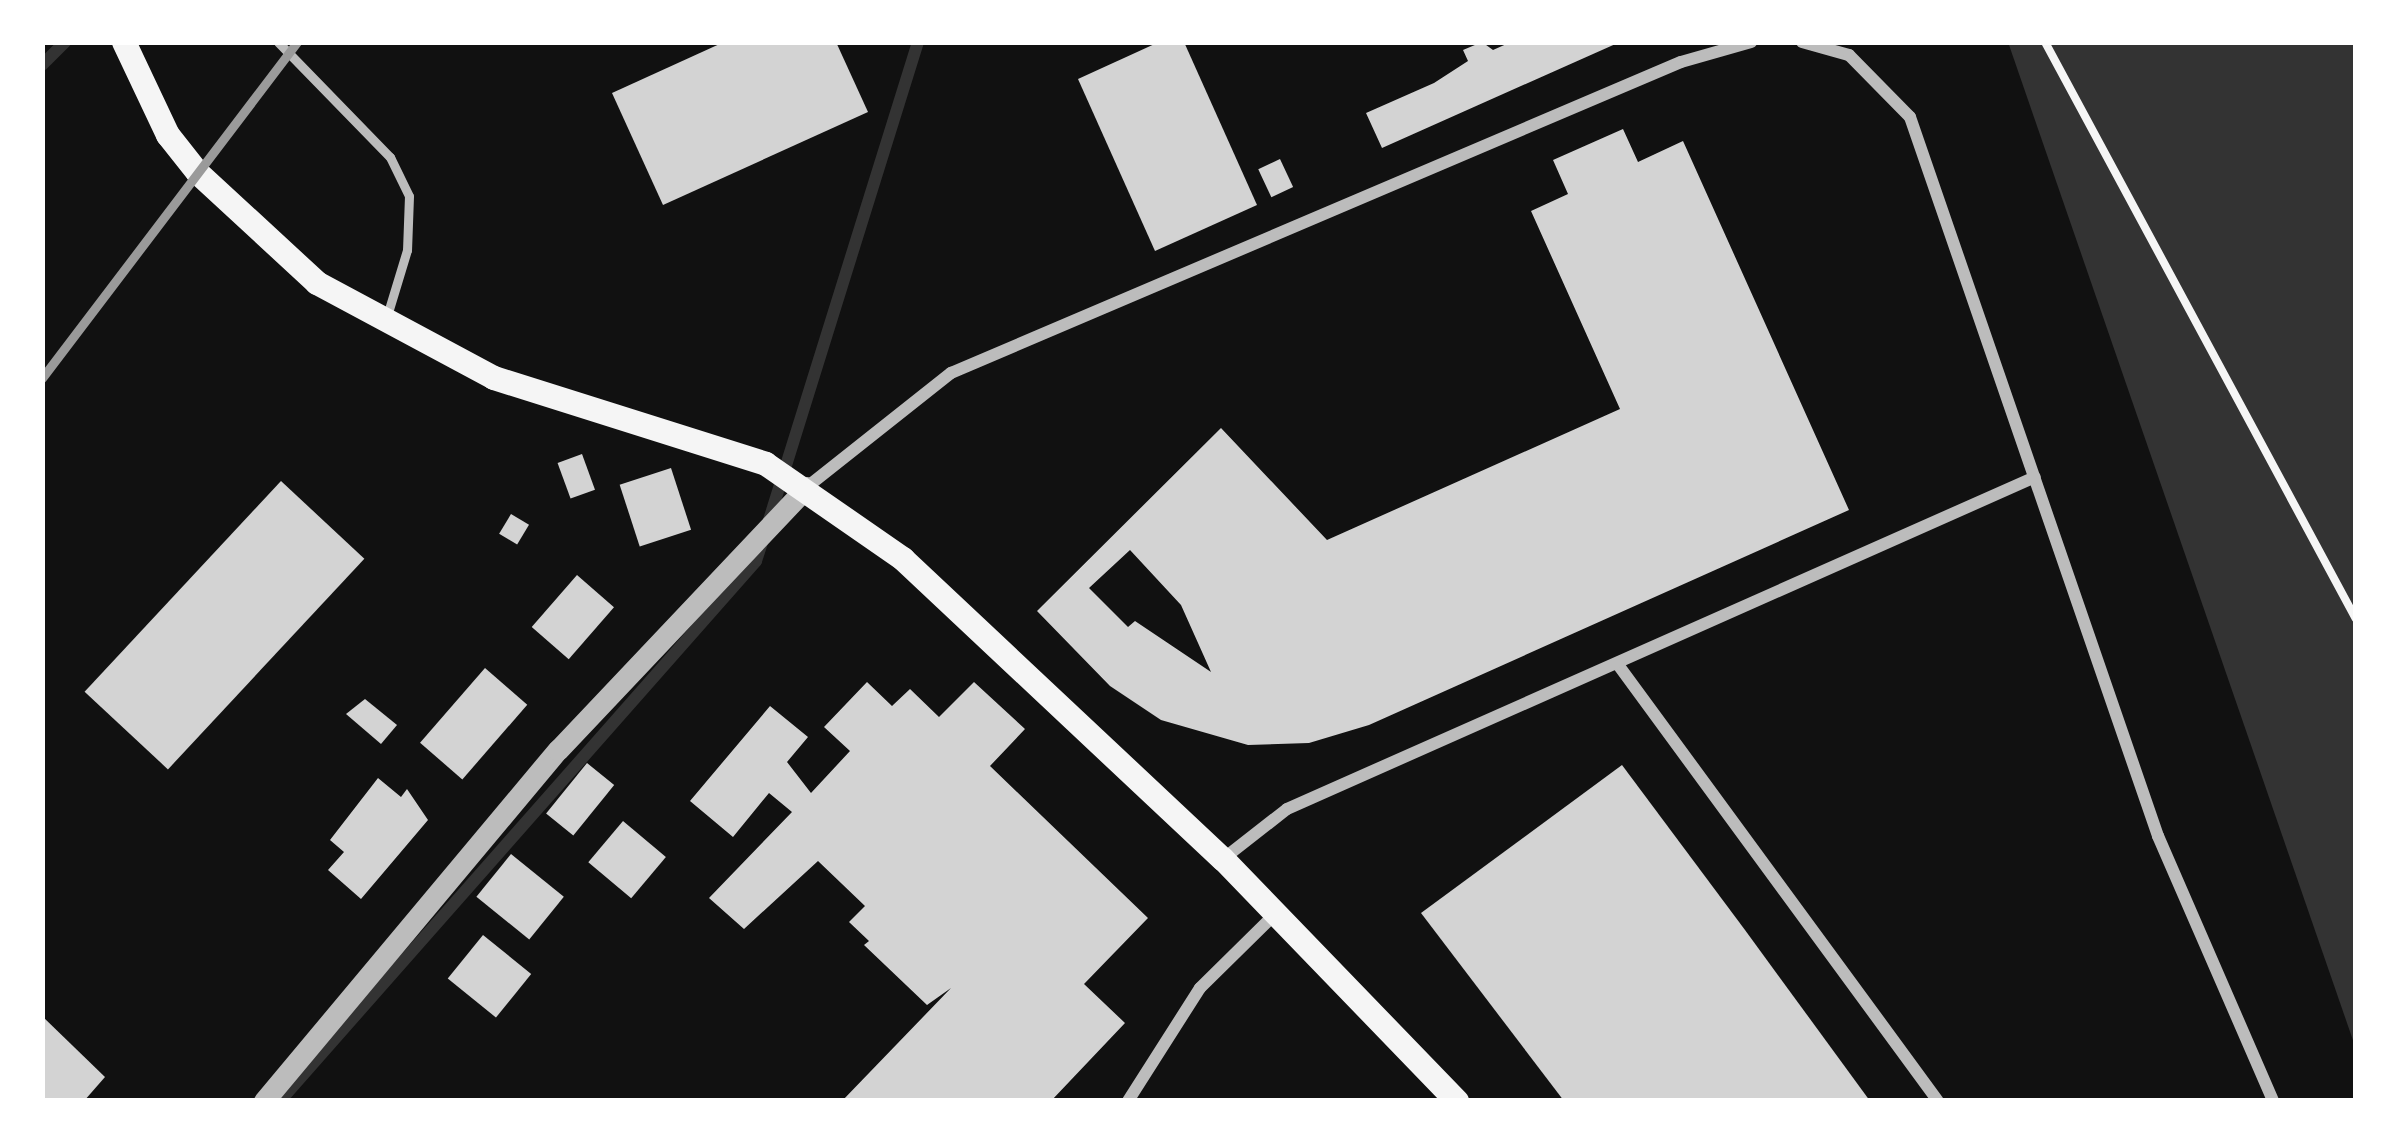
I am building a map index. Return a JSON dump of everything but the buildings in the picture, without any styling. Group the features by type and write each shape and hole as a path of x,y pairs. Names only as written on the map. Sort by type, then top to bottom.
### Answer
{"main road":[{"path":"124,42 168,135 207,184 271,248 384,325 494,378 680,430 807,488 937,589 1223,860 1457,1101"}],"street":[{"path":"264,1101 558,751 807,488 951,373 1681,62 1751,42"},
{"path":"1802,42 1849,55 1910,117 2158,836 2273,1101"},
{"path":"1223,860 1287,809 1533,694 1619,666 2035,477"},
{"path":"1619,666 1938,1101"},
{"path":"1128,1101 1188,1004 1276,913"}],"lane":[{"path":"278,42 390,157 409,196 406,250 384,325"}],"path":[{"path":"2044,42 2356,620"}],"shaded area":[{"path":"2008,42 2356,42 2356,1049"}],"waterway":[{"path":"42,65 65,42"},
{"path":"769,520 918,42"},
{"path":"280,1101 756,561 763,540"}],"railway":[{"path":"42,378 297,42"}]}
